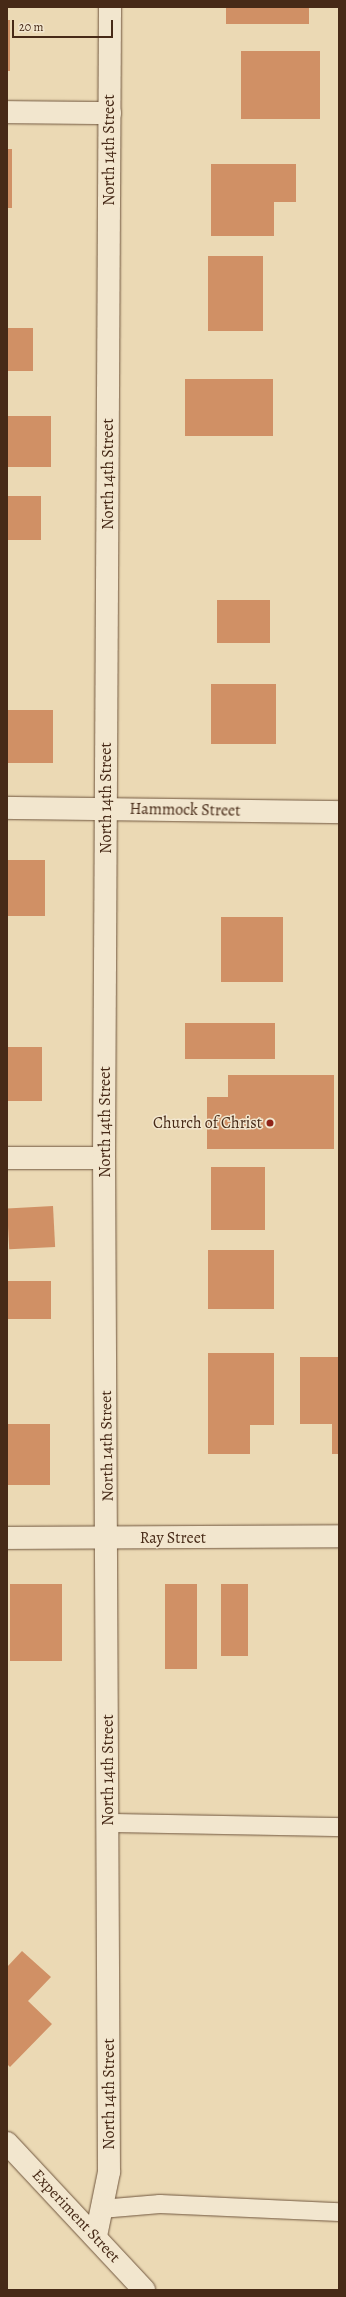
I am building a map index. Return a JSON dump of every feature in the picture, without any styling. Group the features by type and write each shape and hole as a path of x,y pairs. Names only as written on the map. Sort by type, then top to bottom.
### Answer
{"street":[{"name":"North 14th Street","path":"96,2236 109,2172 108,1538 104,1158 110,7"},
{"path":"7,112 110,113"},
{"name":"Hammock Street","path":"7,808 339,812"},
{"path":"7,1158 104,1158"},
{"name":"Ray Street","path":"7,1538 339,1536"},
{"name":"Experiment Street","path":"7,2142 96,2236 144,2290"}],"lane":[{"path":"108,1823 339,1827"},
{"path":"101,2209 160,2204 339,2212"}],"building":[{"path":"226,7 309,7 309,24 226,24"},
{"path":"7,20 10,20 10,71 7,71"},
{"path":"241,51 320,51 320,119 241,119"},
{"path":"7,149 12,149 12,208 7,208"},
{"path":"211,164 296,164 296,202 274,202 274,236 211,236"},
{"path":"208,256 263,256 263,331 208,331"},
{"path":"7,328 33,328 33,371 7,371"},
{"path":"185,379 273,379 273,436 185,436"},
{"path":"7,416 51,416 51,467 7,467"},
{"path":"7,496 41,496 41,540 7,540"},
{"path":"217,600 270,600 270,643 217,643"},
{"path":"211,684 276,684 276,744 211,744"},
{"path":"7,710 53,710 53,763 7,763"},
{"path":"7,860 45,860 45,916 7,916"},
{"path":"221,917 283,917 283,982 221,982"},
{"path":"185,1023 275,1023 275,1059 185,1059"},
{"path":"7,1047 42,1047 42,1101 7,1101"},
{"name":"Church of Christ","path":"228,1075 334,1075 334,1149 207,1149 207,1097 228,1097"},
{"path":"211,1167 265,1167 265,1230 211,1230"},
{"path":"53,1206 55,1247 9,1249 7,1208"},
{"path":"208,1250 274,1250 274,1309 208,1309"},
{"path":"7,1281 51,1281 51,1319 7,1319"},
{"path":"208,1353 274,1353 274,1425 250,1425 250,1454 208,1454"},
{"path":"300,1357 339,1357 339,1454 332,1454 332,1424 300,1424"},
{"path":"7,1424 50,1424 50,1485 7,1485"},
{"path":"10,1584 62,1584 62,1661 10,1661"},
{"path":"165,1584 197,1584 197,1669 165,1669"},
{"path":"221,1584 248,1584 248,1656 221,1656"},
{"path":"22,1951 51,1977 28,2001 52,2024 10,2067 7,2064 7,1967"}],"place":[{"name":"Church of Christ","path":"270,1123"}]}
